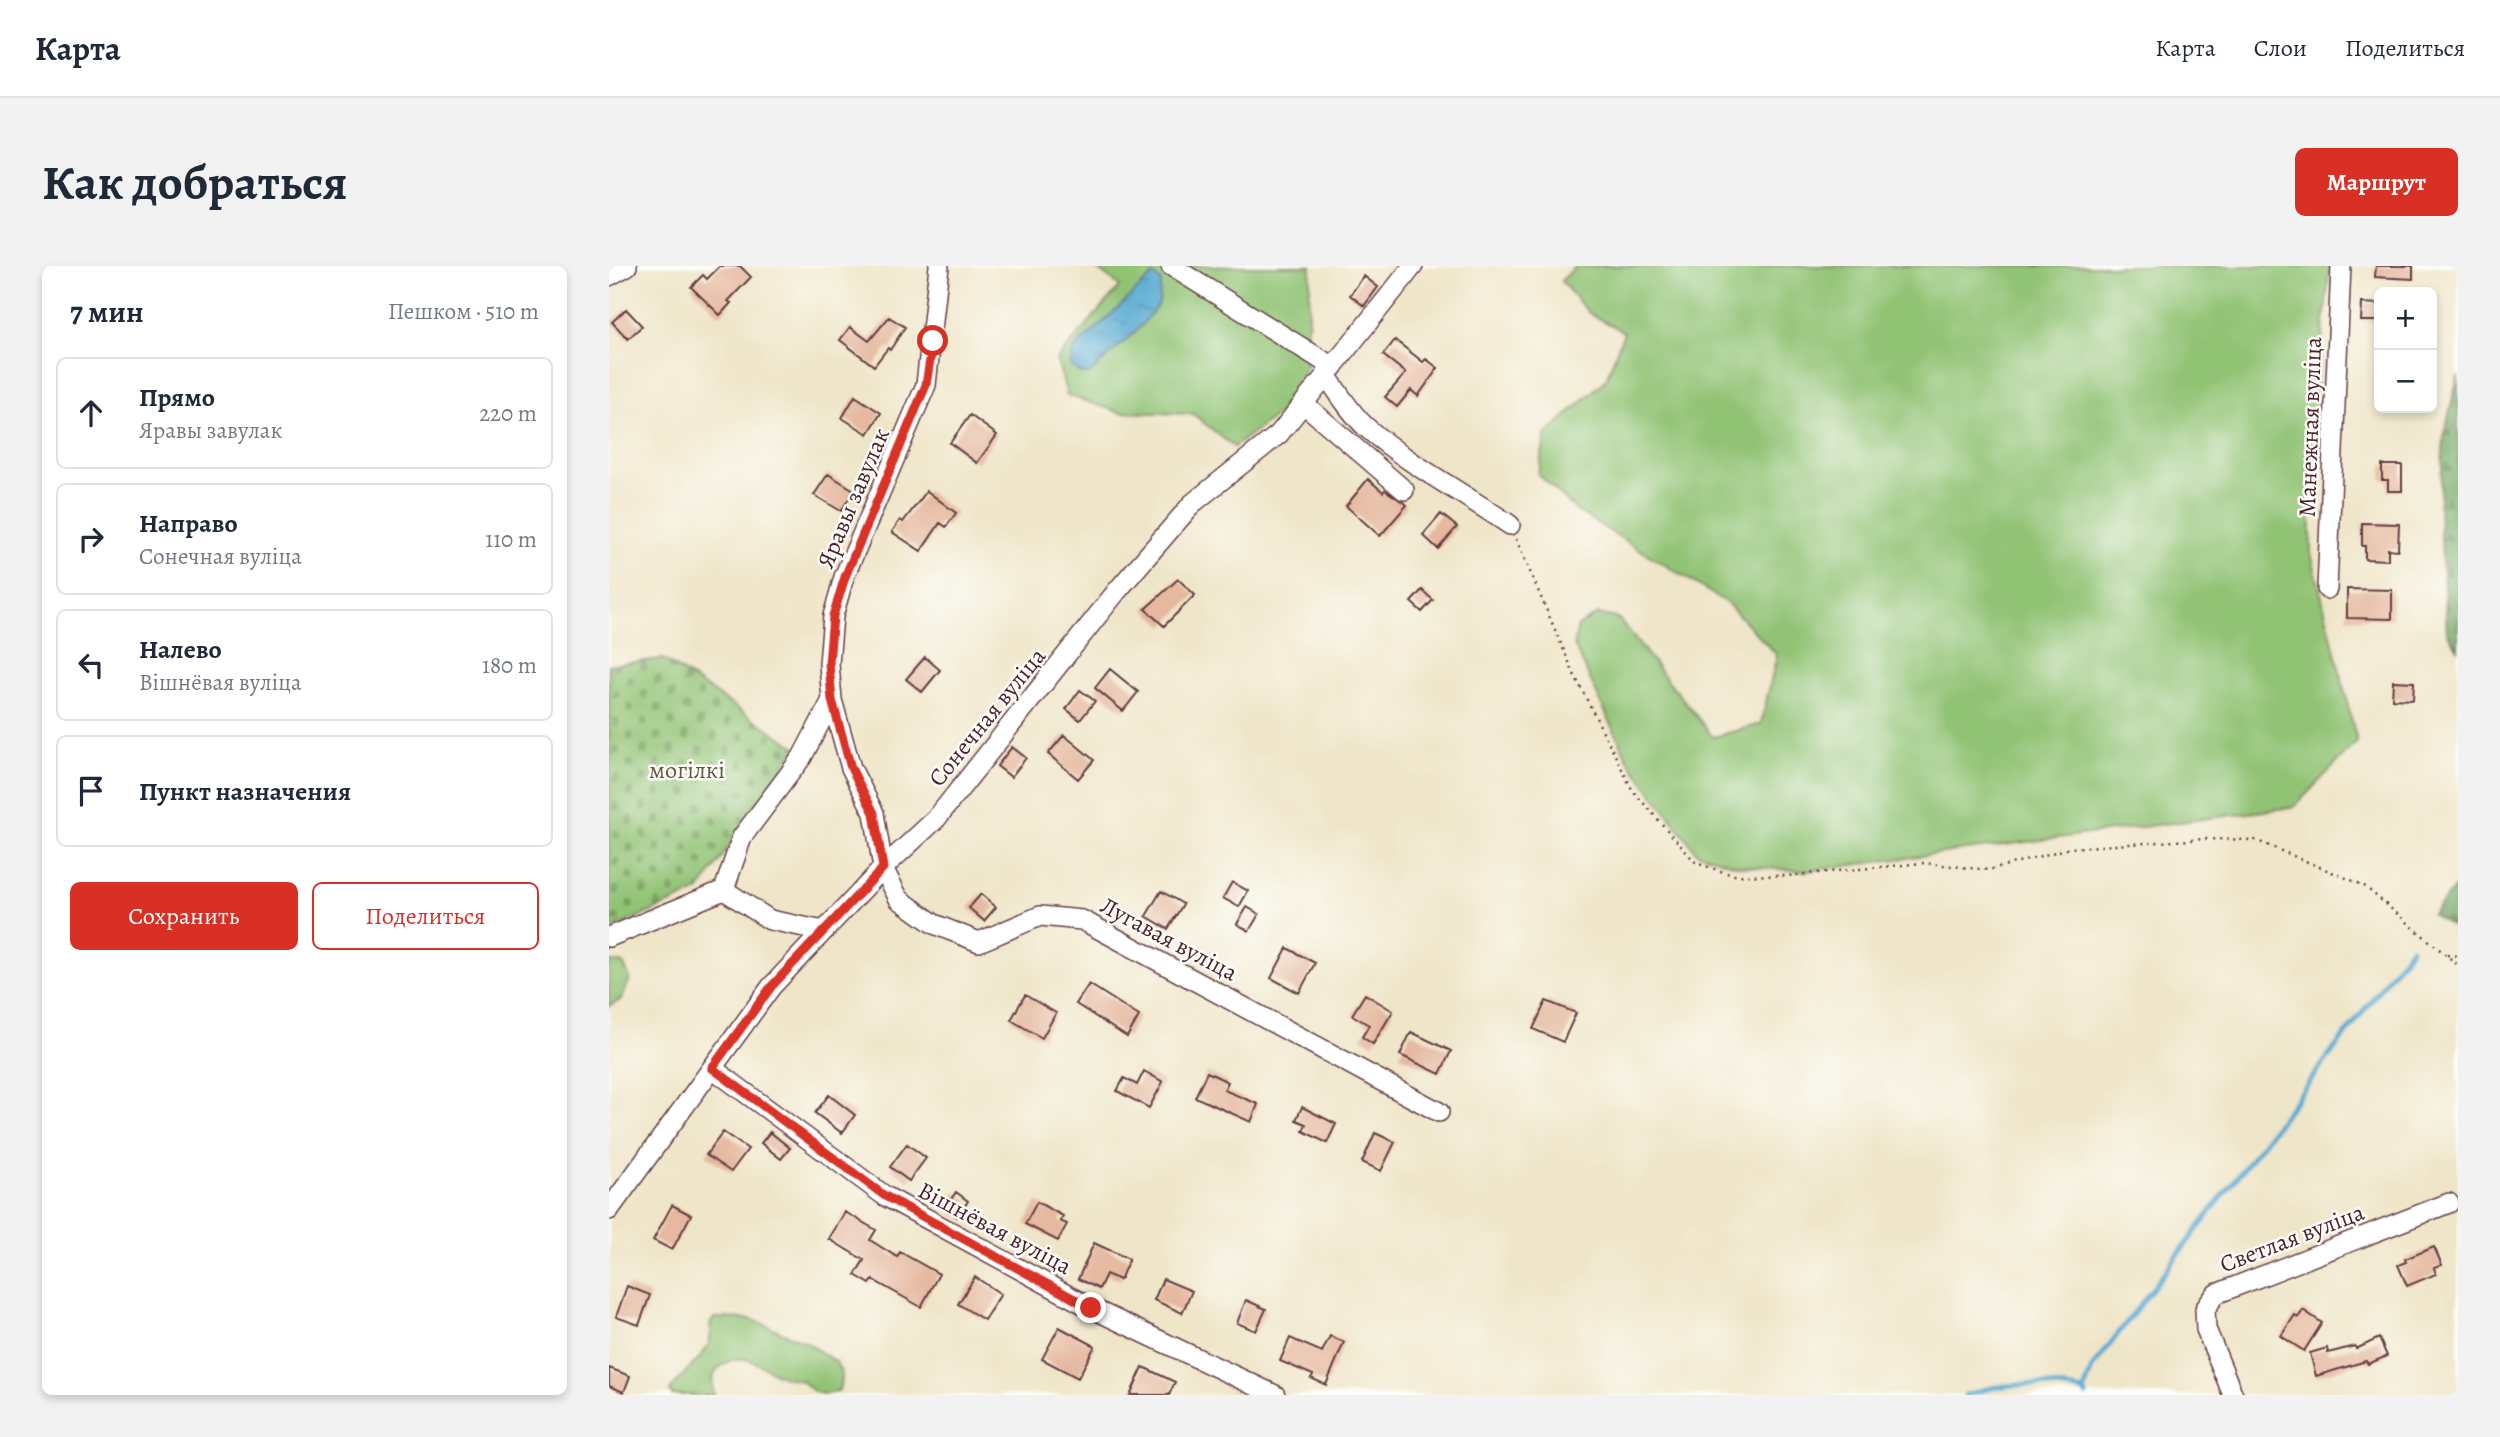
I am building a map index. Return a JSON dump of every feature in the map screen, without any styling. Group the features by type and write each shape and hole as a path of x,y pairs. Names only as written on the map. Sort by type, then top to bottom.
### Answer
{"street":[{"path":"609,276 627,266"},
{"name":"Яравы завулак","path":"883,868 874,813 851,768 832,700 829,664 833,616 845,577 926,385 939,266"},
{"path":"1171,266 1330,372 1365,426 1432,477 1466,495 1510,525"},
{"name":"Сонечная вуліца","path":"609,1210 771,987 883,868 936,819 1117,591 1193,503 1279,434 1413,266"},
{"name":"Манежная вуліца","path":"2327,589 2341,266"},
{"path":"1304,404 1404,490"},
{"path":"609,937 724,890 743,837 802,757 832,700"},
{"name":"Лугавая вуліца","path":"883,868 899,899 934,924 979,942 1040,916 1082,920 1439,1112"},
{"path":"724,890 770,920 824,931"},
{"name":"Вішнёвая вуліца","path":"712,1068 885,1196 1091,1308 1275,1395"},
{"name":"Светлая вуліца","path":"2233,1395 2206,1329 2205,1308 2216,1294 2449,1203"}],"path":[{"path":"1510,525 1574,674 1633,791 1696,863 1733,875 1746,876 1785,876 1924,863 1989,870 2070,849 2205,839 2255,840 2364,885 2458,965"},
{"path":"2446,955 2458,956"}],"green space":[{"path":"1093,266 1311,266 1306,367 1294,402 1234,447 1193,414 1119,412 1067,395 1057,360 1120,286"},
{"path":"1576,266 2330,266 2310,451 2311,553 2357,742 2294,807 1806,871 1740,866 1697,853 1629,762 1574,645 1578,626 1598,614 1619,619 1713,737 1761,724 1777,655 1727,603 1577,511 1538,474 1546,435 1606,379 1624,332 1589,313 1561,281"},
{"path":"2458,376 2458,649 2447,632 2439,511 2444,436"},
{"name":"могілкі","path":"663,659 796,747 699,891 609,930 609,665"},
{"path":"2458,884 2458,922 2451,926 2432,914"},
{"path":"609,962 623,963 630,978 622,999 609,1006"},
{"path":"714,1318 751,1319 805,1342 836,1362 842,1375 839,1390 829,1394 818,1393 801,1381 782,1376 752,1361 737,1359 729,1361 715,1372 712,1383 714,1395 672,1395 670,1391 698,1360 709,1343 710,1324"}],"water":[{"path":"1153,275 1161,281 1159,303 1141,326 1089,374 1080,373 1071,366 1073,350"}],"building":[{"path":"720,266 740,266 751,277 728,301 731,303 720,315 691,287 703,275 707,279"},
{"path":"2376,266 2413,266 2413,279 2375,277"},
{"path":"1364,276 1378,287 1364,306 1350,295"},
{"path":"2362,303 2374,304 2374,321 2361,321"},
{"path":"626,309 642,326 628,339 612,322"},
{"path":"889,317 905,327 890,350 888,348 874,366 840,340 850,327 869,341"},
{"path":"1395,340 1423,362 1426,359 1438,368 1418,396 1411,390 1397,407 1385,397 1406,373 1383,355"},
{"path":"855,396 881,413 868,434 842,418"},
{"path":"970,415 997,435 977,463 950,443"},
{"path":"2382,465 2402,465 2402,491 2388,491 2388,480 2382,480"},
{"path":"828,474 854,490 841,511 814,495"},
{"path":"1368,479 1383,492 1385,490 1407,505 1380,536 1346,506"},
{"path":"927,491 956,513 946,527 940,523 921,551 892,532"},
{"path":"1441,514 1457,527 1438,549 1423,535"},
{"path":"2362,523 2399,524 2398,550 2388,549 2388,560 2365,559"},
{"path":"1178,579 1195,595 1164,626 1145,609"},
{"path":"2347,589 2392,590 2392,619 2347,618"},
{"path":"1422,590 1433,600 1422,612 1411,602"},
{"path":"925,657 940,670 922,692 906,679"},
{"path":"1110,669 1138,692 1123,711 1095,688"},
{"path":"2393,681 2414,682 2413,700 2392,699"},
{"path":"1080,690 1095,701 1080,720 1066,709"},
{"path":"1064,735 1094,760 1078,779 1048,754"},
{"path":"1012,747 1026,758 1011,777 997,766"},
{"path":"1232,882 1248,891 1239,907 1223,898"},
{"path":"1161,891 1183,904 1168,929 1146,916"},
{"path":"981,894 996,907 984,921 969,908"},
{"path":"1247,907 1259,914 1249,931 1237,924"},
{"path":"1287,948 1315,963 1299,993 1271,978"},
{"path":"1089,984 1139,1016 1127,1037 1076,1004"},
{"path":"1365,994 1393,1011 1373,1044 1362,1037 1369,1025 1352,1015"},
{"path":"1025,995 1056,1013 1042,1038 1011,1020"},
{"path":"1546,1001 1576,1013 1563,1042 1533,1029"},
{"path":"1411,1032 1451,1051 1440,1074 1400,1055"},
{"path":"1144,1071 1163,1082 1149,1108 1117,1091 1124,1078 1137,1085"},
{"path":"1207,1072 1228,1082 1224,1090 1258,1104 1251,1122 1195,1097"},
{"path":"829,1095 855,1115 842,1133 815,1113"},
{"path":"1302,1107 1336,1124 1327,1143 1303,1131 1306,1124 1296,1120"},
{"path":"723,1132 748,1149 731,1172 706,1155"},
{"path":"770,1132 790,1148 781,1159 761,1143"},
{"path":"1375,1133 1395,1142 1381,1171 1362,1162"},
{"path":"907,1144 926,1158 909,1181 890,1167"},
{"path":"956,1192 968,1201 957,1217 945,1208"},
{"path":"1037,1202 1063,1216 1060,1221 1067,1224 1058,1241 1025,1224"},
{"path":"672,1205 691,1215 672,1250 653,1240"},
{"path":"845,1212 876,1230 870,1240 897,1257 900,1252 939,1274 921,1307 873,1280 870,1284 855,1275 864,1260 829,1239"},
{"path":"1094,1243 1129,1259 1120,1280 1106,1274 1099,1289 1078,1279"},
{"path":"2434,1247 2442,1265 2434,1268 2436,1274 2407,1286 2398,1265 2406,1262 2405,1259"},
{"path":"975,1277 1001,1294 984,1320 958,1304"},
{"path":"1163,1279 1192,1291 1182,1313 1154,1300"},
{"path":"627,1286 650,1295 639,1325 616,1317"},
{"path":"1246,1300 1266,1309 1256,1331 1237,1323"},
{"path":"2303,1310 2322,1323 2304,1351 2281,1336 2295,1315 2298,1318"},
{"path":"1059,1327 1095,1346 1078,1378 1042,1359"},
{"path":"1330,1336 1344,1342 1326,1385 1311,1378 1313,1375 1280,1361 1290,1338 1322,1352"},
{"path":"2379,1338 2387,1356 2368,1364 2366,1361 2316,1376 2310,1353 2327,1348 2328,1353 2355,1346 2356,1349"},
{"path":"1143,1367 1175,1382 1169,1395 1130,1395"},
{"path":"609,1368 630,1376 624,1392 609,1386"}],"waterway":[{"path":"2084,1391 2092,1368 2411,948"},
{"path":"1965,1395 2010,1385 2069,1388 2084,1391 2086,1395"}],"route":[{"path":"933,341 926,385 845,577 833,616 829,664 832,700 851,768 874,813 883,868 771,987 712,1068 885,1196 1091,1308"}]}
